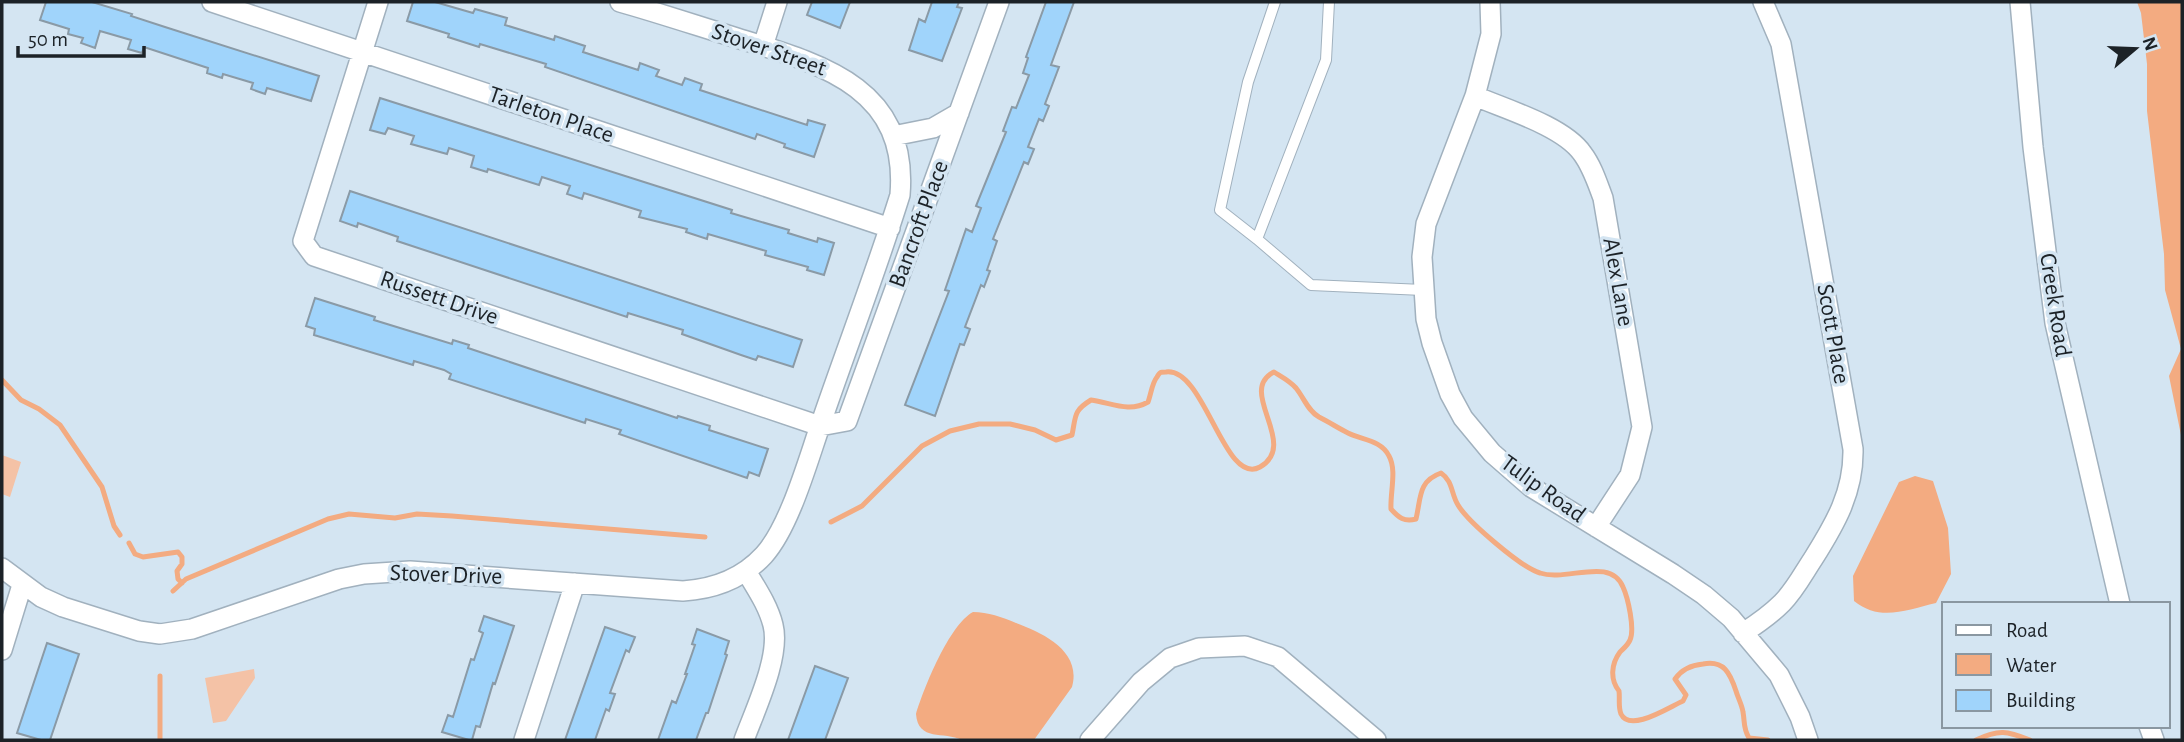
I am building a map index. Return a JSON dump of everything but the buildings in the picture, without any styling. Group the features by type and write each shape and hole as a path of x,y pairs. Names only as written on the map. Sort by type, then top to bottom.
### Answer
{"street":[{"name":"Tarleton Place","path":"212,2 890,228"},
{"name":"Russett Drive","path":"378,2 303,241 314,256 820,426"},
{"name":"Stover Street","path":"620,2 819,64 851,83 877,107 893,136 902,175 900,195 820,426"},
{"path":"762,46 778,2"},
{"name":"Bancroft Place","path":"820,426 847,421 999,2"},
{"name":"Tulip Road","path":"1490,2 1491,34 1475,96 1426,223 1422,257 1426,319 1450,394 1463,418 1492,453 1531,487 1704,595 1731,618 1779,675 1808,740"},
{"name":"Scott Place","path":"1743,633 1769,615 1792,593 1836,522 1845,502 1854,467 1781,44 1763,2"},
{"name":"Creek Road","path":"2020,2 2033,147 2055,323 2120,602"},
{"name":"Alex Lane","path":"1475,96 1552,129 1571,141 1591,167 1603,198 1642,427 1630,475 1596,527"},
{"path":"893,136 933,128 959,113"},
{"name":"Stover Drive","path":"2,568 22,585 63,607 139,631 169,634 192,629 339,579 364,574 410,571 683,591 718,586 746,571 765,554 781,529 820,426"},
{"path":"744,740 774,653 774,628 770,615 746,571"},
{"path":"524,740 575,583"},
{"path":"2,650 22,585"},
{"path":"1090,740 1141,682 1170,659 1199,648 1245,646 1278,657 1376,740"}],"lane":[{"path":"1275,2 1248,82 1220,210 1311,285 1423,290"},
{"path":"1257,239 1326,60 1329,2"}],"shaded area":[{"path":"2,455 21,462 10,497 2,494"},
{"path":"254,669 255,678 226,721 213,723 205,678"}],"water":[{"path":"2137,2 2182,2 2182,440 2169,376 2181,349 2165,290 2164,254 2147,111 2147,64 2141,13"},
{"path":"1915,476 1933,481 1948,528 1951,574 1936,603 1904,611 1874,611 1854,601 1853,576 1899,482"},
{"path":"973,612 1000,617 1038,632 1058,645 1071,663 1074,674 1072,687 1034,740 962,740 927,732 918,723 916,714 939,658 955,630"}],"waterway":[{"path":"831,522 862,506 922,446 950,431 979,424 1010,424 1035,430 1056,440 1072,435 1078,411 1091,400 1127,407 1148,402 1154,382 1162,372 1180,375 1192,388 1236,460 1247,468 1260,467 1271,457 1274,445 1261,392 1264,381 1274,372 1294,386 1315,414 1386,451 1393,468 1391,509 1399,517 1405,520 1416,519 1424,486 1441,473 1448,480 1458,505 1472,522 1496,544 1532,569 1551,575 1598,571 1617,578 1625,592 1631,621 1630,640 1617,657 1613,672 1619,691 1620,711 1626,719 1641,720 1683,701 1686,695 1675,679 1684,670 1710,663 1725,669 1731,679 1742,707 1749,738 1768,740"},
{"path":"2,380 21,400 39,409 60,425 102,487 114,526 120,535"},
{"path":"173,591 186,579 328,519 349,514 395,518 417,514 452,516 705,537"},
{"path":"129,543 135,554 143,557 178,552 182,557 182,564 177,571 178,579 182,583"},
{"path":"160,676 160,740"},
{"path":"1976,740 2003,732 2030,740"}]}
